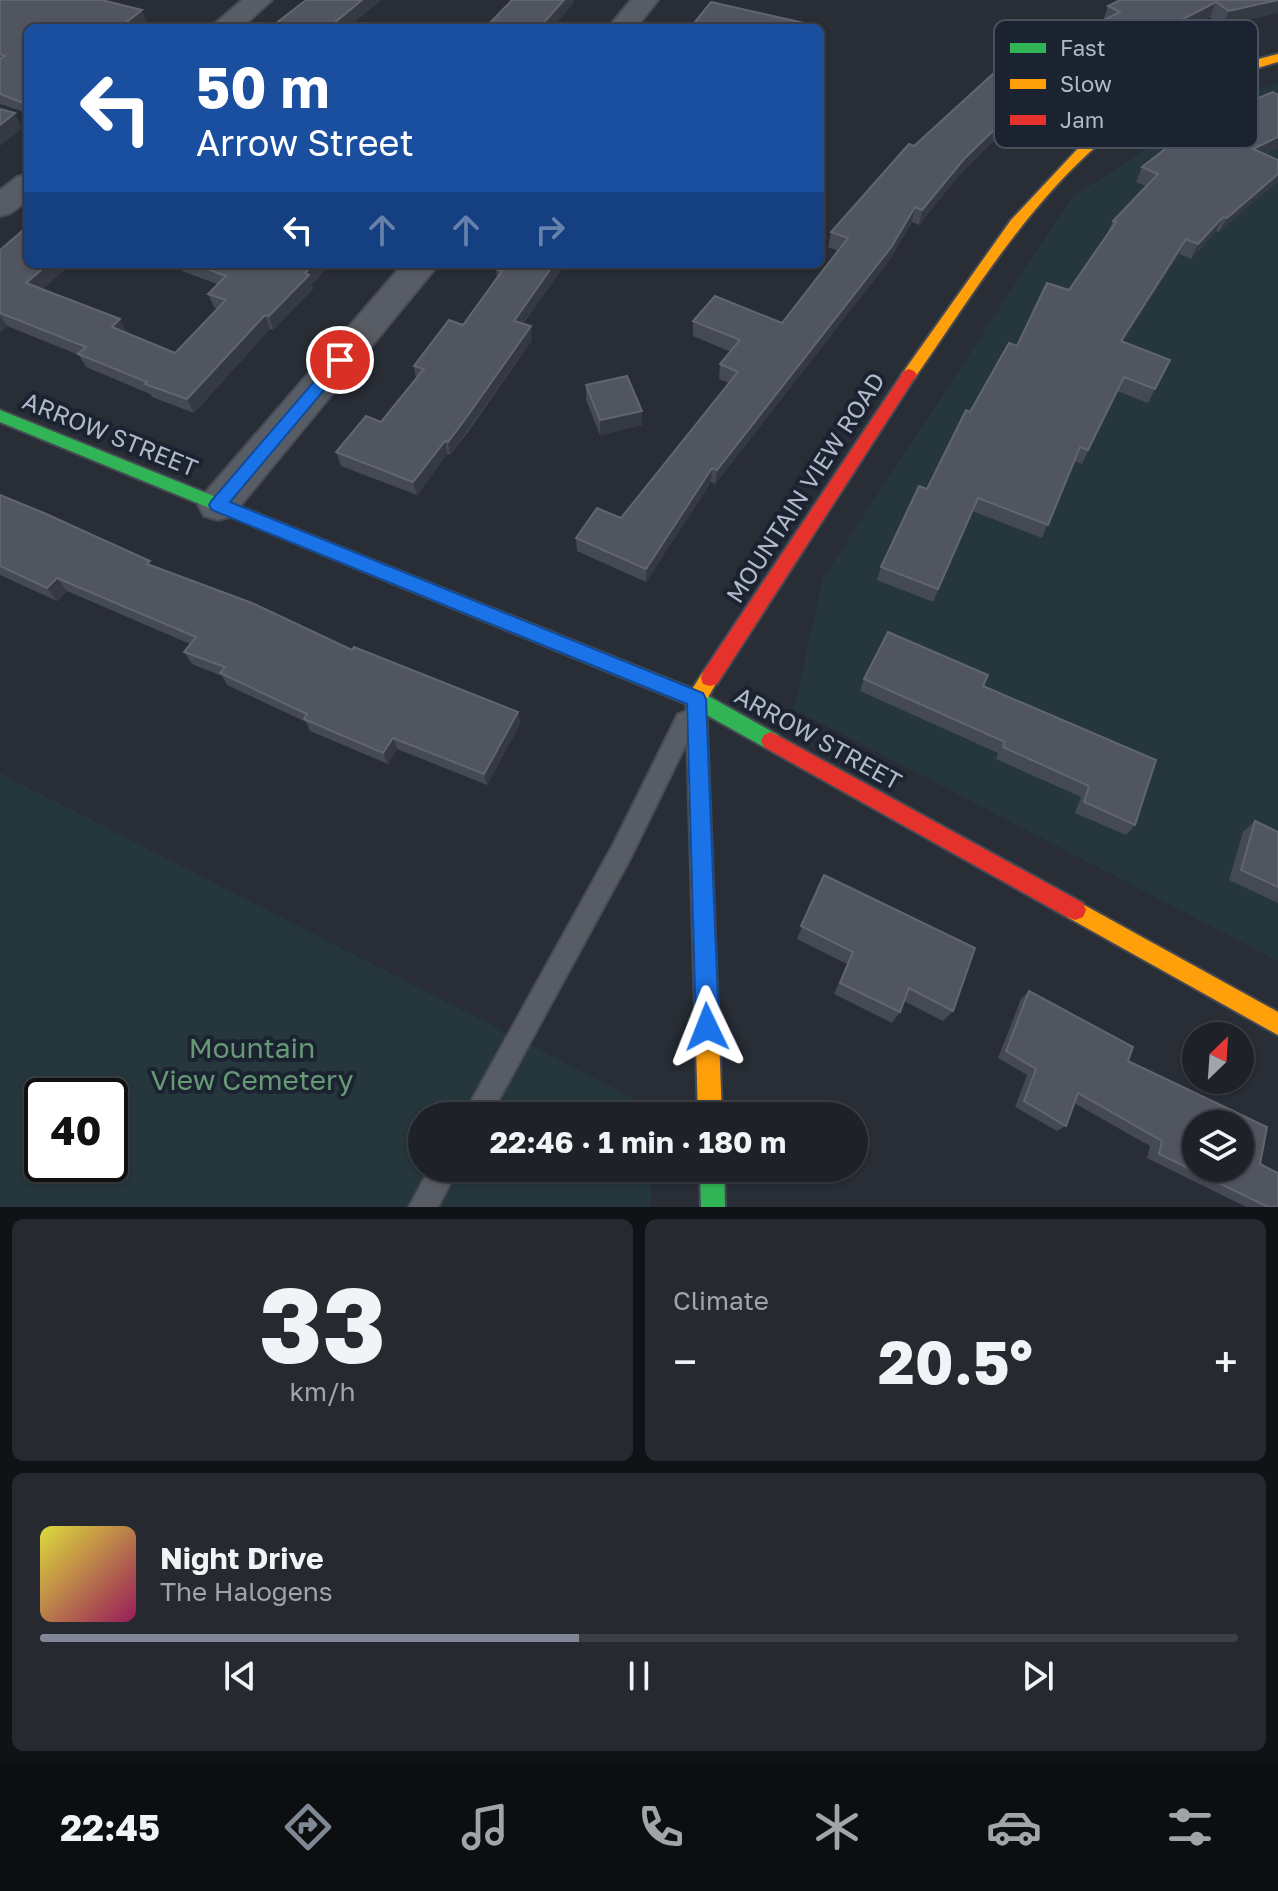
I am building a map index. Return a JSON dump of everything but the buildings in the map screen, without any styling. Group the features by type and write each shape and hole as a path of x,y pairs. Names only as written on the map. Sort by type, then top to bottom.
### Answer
{"street":[{"path":"229,24 259,0"},
{"path":"625,24 645,0"},
{"name":"MOUNTAIN VIEW ROAD","path":"1258,63 1278,58"},
{"name":"MOUNTAIN VIEW ROAD","path":"696,699 945,321 1016,223 1086,148"},
{"path":"0,206 24,187"},
{"path":"218,505 419,268"},
{"name":"ARROW STREET","path":"0,416 696,699 1278,1024"},
{"path":"696,699 710,1102"},
{"path":"712,1182 713,1207"}],"lane":[{"path":"484,1102 622,851 696,699"},
{"path":"423,1207 437,1182"}],"green space":[{"path":"1278,83 1278,961 794,709 823,578 1072,197 1148,148 1258,148 1258,90"},
{"name":"Mountain View Cemetery","path":"0,773 641,1102 408,1102 408,1182 651,1182 651,1207 0,1207"}],"traffic: fast":[{"path":"0,416 696,699 771,741"},
{"path":"712,1182 713,1207"}],"traffic: slow":[{"path":"1258,63 1278,58"},
{"path":"909,375 1016,223 1086,148"},
{"path":"710,678 696,699 710,1102"},
{"path":"1075,910 1278,1024"}],"traffic: jam":[{"path":"710,678 909,375"},
{"path":"771,741 1075,910"}],"route":[{"path":"340,360 218,505 696,699 707,1027"}]}
